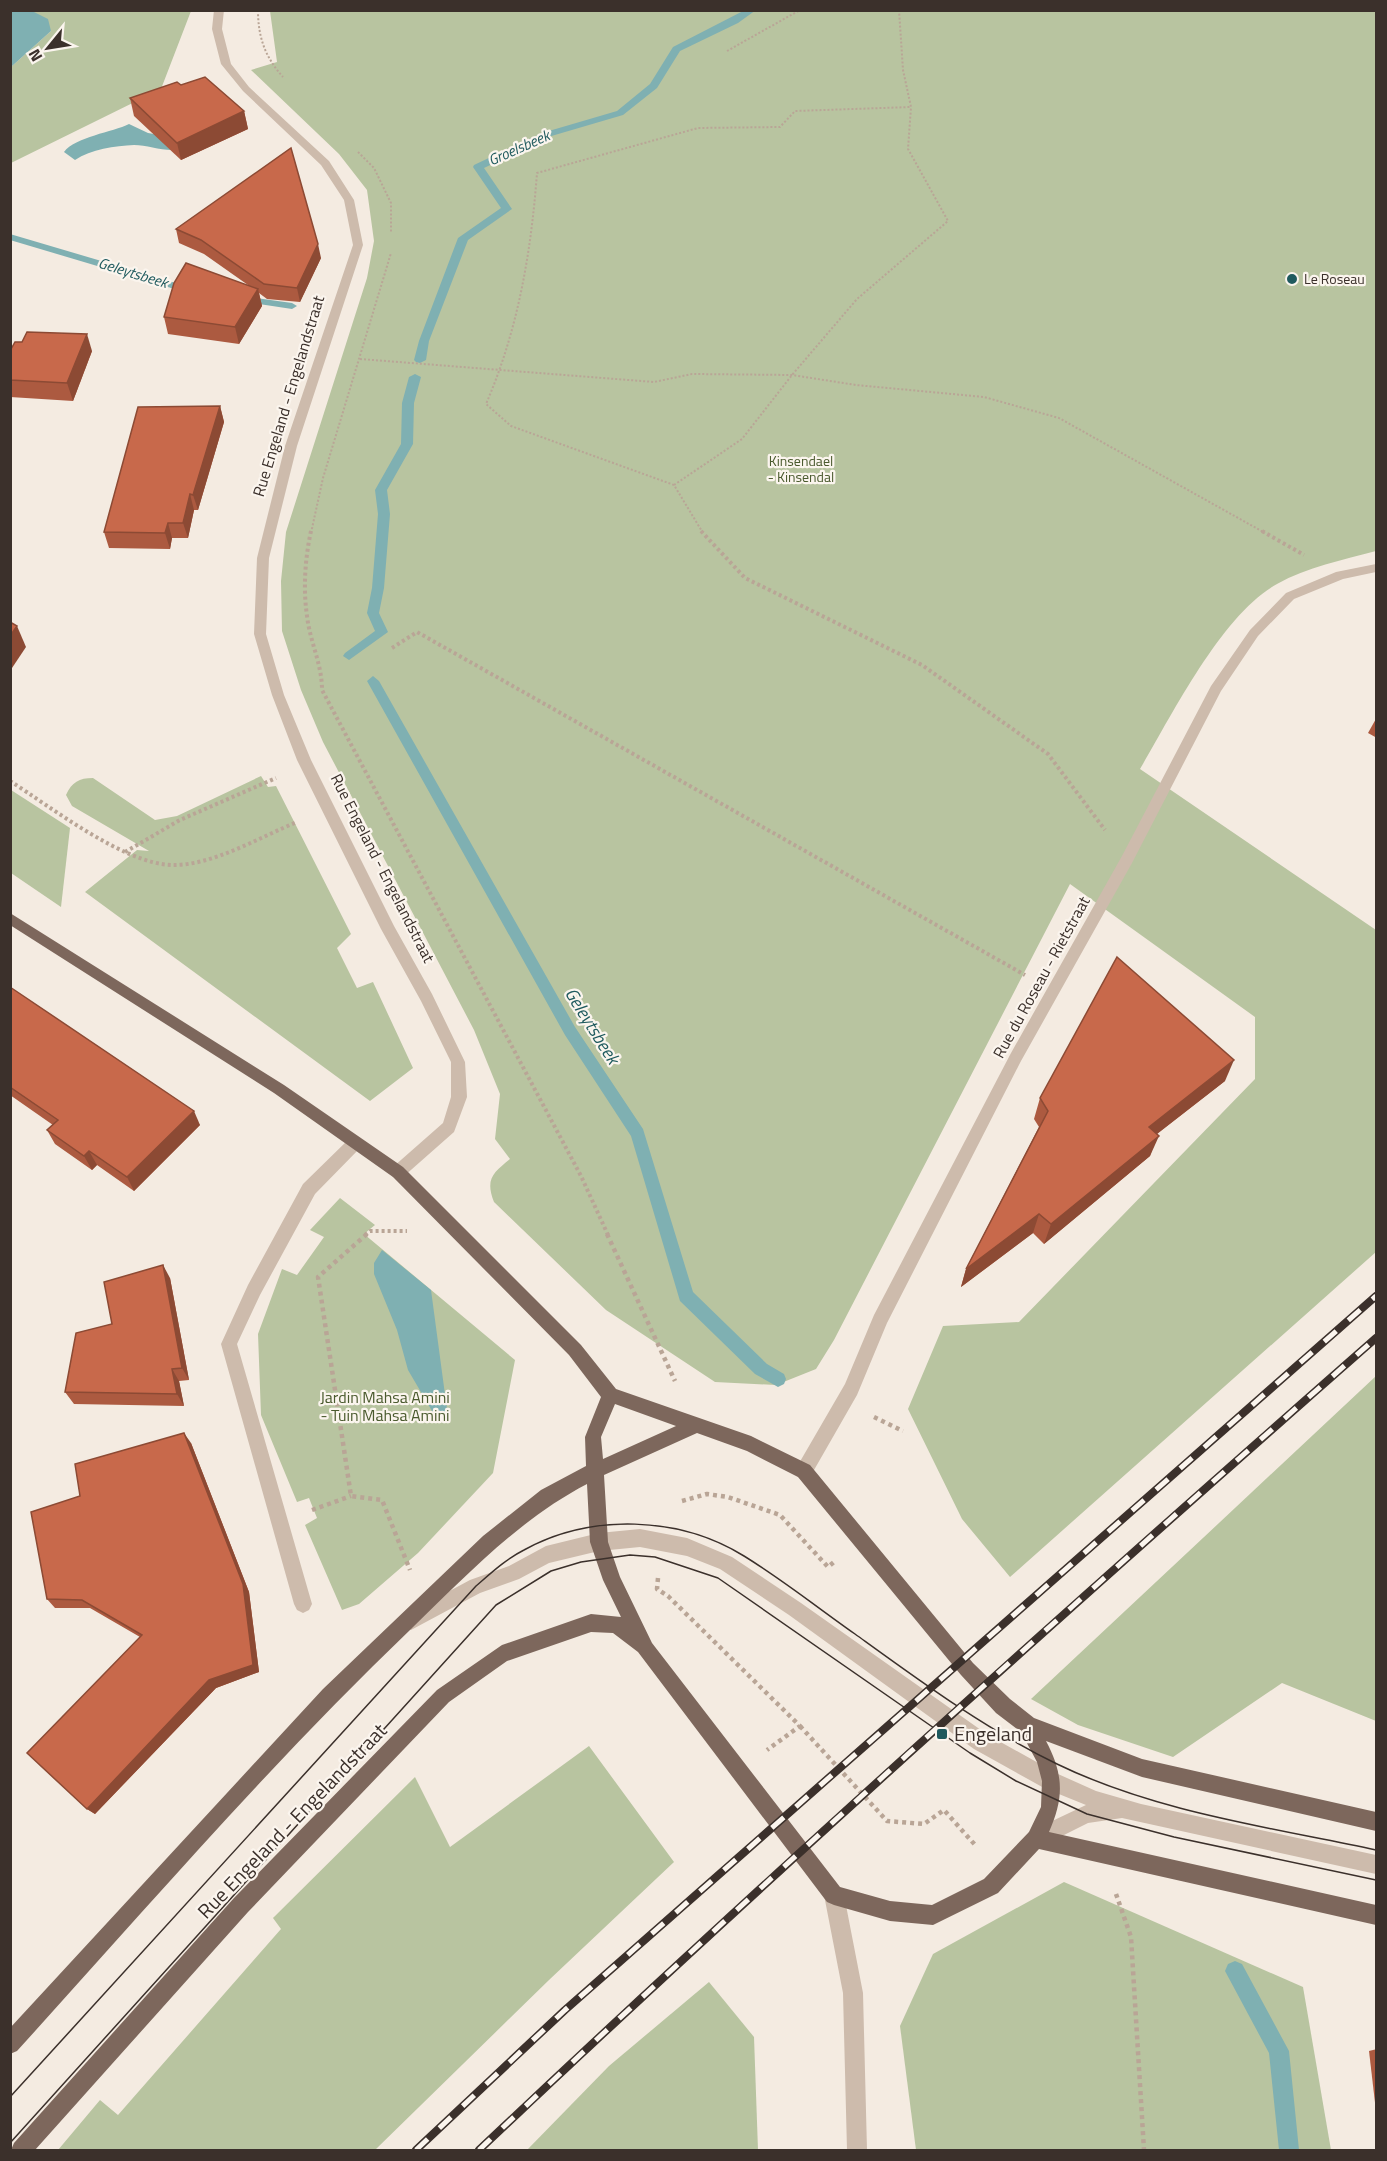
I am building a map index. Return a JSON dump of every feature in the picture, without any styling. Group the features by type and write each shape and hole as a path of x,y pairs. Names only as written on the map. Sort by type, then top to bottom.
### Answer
{"main road":[{"path":"10,918 279,1089 398,1173 575,1350 610,1395 751,1444 804,1471 967,1669 1003,1706 1028,1725 1142,1768 1377,1821"},
{"path":"610,1395 593,1437 599,1542 612,1580 646,1649 834,1895 890,1911 933,1915 991,1886 1036,1839 1050,1808 1051,1781 1046,1760 1028,1725"},
{"path":"10,2044 329,1695 499,1533 547,1496 596,1470 695,1426"},
{"name":"Rue Engeland - Engelandstraat","path":"21,2151 241,1905 443,1696 502,1654 591,1623 616,1624 646,1649"},
{"path":"1036,1839 1377,1915"}],"street":[{"name":"Rue Engeland - Engelandstraat","path":"219,10 217,29 226,64 246,89 325,163 349,200 358,245 289,457 263,558 260,634 278,695 304,760 388,929 427,998 458,1062 459,1097 449,1127 398,1173"},
{"name":"Rue du Roseau - Rietstraat","path":"804,1471 851,1389 886,1310 1016,1057 1127,859 1216,689 1254,633 1290,597 1340,575 1377,568"},
{"path":"303,1604 230,1344 254,1290 309,1189 355,1143"},
{"path":"399,1628 476,1586 513,1573 546,1555 599,1542 640,1538 687,1547 726,1563 795,1609 981,1742 1011,1761 1051,1781 1096,1800 1127,1809 1377,1864"},
{"path":"1036,1839 1087,1814 1127,1809"},
{"path":"834,1895 853,1993 857,2151"}],"path":[{"path":"258,10 261,48 272,67 289,83"},
{"path":"727,51 800,10"},
{"path":"674,485 742,439 792,375 857,299 948,221 908,149 911,107 903,70 899,10"},
{"path":"911,107 795,111 780,127 698,128 537,173 533,230 523,288 502,369 486,404 511,426 674,485 701,531 745,579 921,665 1048,754 1127,859"},
{"path":"353,147 374,168 391,203 391,236"},
{"path":"391,247 391,258 323,478 305,558 306,617 322,672 322,690 581,1176 674,1378"},
{"path":"360,359 413,362 440,368 502,369 599,380 654,382 692,374 792,375 856,385 984,397 1059,418 1340,575"},
{"path":"392,648 417,632 713,801 1054,991"},
{"path":"125,852 147,836 173,823 276,778"},
{"path":"10,781 125,852 151,862 170,865 189,863 213,856 300,821"},
{"path":"351,1496 318,1277 370,1231 407,1231"},
{"path":"682,1501 707,1494 728,1497 780,1515 828,1566 836,1560"},
{"path":"313,1510 351,1496 382,1500 412,1573"},
{"path":"658,1577 657,1589 668,1596 800,1726 887,1821 924,1824 944,1810 976,1846"},
{"path":"763,1753 800,1726"},
{"path":"1131,1937 1144,2151"}],"green space":[{"path":"32,11 191,11 161,89 11,163 11,67 51,31"},
{"name":"Kinsendael - Kinsendal","path":"270,11 1376,11 1376,551 1300,573 1277,584 1257,598 1218,641 1200,667 1140,769 1376,930 1376,1252 1010,1577 962,1519 908,1409 943,1326 1019,1322 1255,1079 1255,1017 1070,884 834,1340 816,1369 776,1385 715,1382 606,1310 494,1202 490,1188 492,1177 510,1159 495,1139 500,1094 474,1030 323,742 301,690 282,631 281,581 286,532 367,278 374,241 367,190 339,154 251,70 277,62"},
{"path":"261,776 268,787 276,786 351,934 337,948 357,988 373,982 413,1068 370,1101 85,892 137,850 149,851 72,806 66,795 76,782 93,778 155,820 177,816"},
{"path":"11,790 70,828 61,907 11,873"},
{"name":"Jardin Mahsa Amini - Tuin Mahsa Amini","path":"340,1198 375,1225 364,1234 515,1360 493,1473 418,1553 359,1604 342,1610 305,1525 317,1518 309,1498 297,1502 261,1415 258,1334 282,1269 297,1275 324,1237 310,1230"},
{"path":"1376,1376 1376,1721 1282,1683 1173,1757 1078,1725 1031,1699"},
{"path":"589,1746 674,1862 375,2150 58,2150 100,2100 118,2115 281,1929 273,1918 415,1777 450,1847"},
{"path":"1064,1882 1303,1987 1331,2150 916,2150 900,2026 933,1954"},
{"path":"709,1982 754,2037 758,2150 527,2150 609,2066"}],"water":[{"path":"11,10 32,11 48,19 51,31 11,67"},
{"path":"129,124 148,133 171,137 172,150 139,145 119,146 96,151 75,160 64,152 77,142"},
{"path":"382,1250 431,1290 448,1417 445,1419 435,1416 408,1370 397,1330 374,1274 374,1263"}],"building":[{"path":"205,77 244,111 177,143 130,98 177,82 181,85"},
{"path":"291,148 318,244 297,288 264,284 201,240 176,229"},
{"path":"186,263 258,289 235,327 164,317 174,283"},
{"path":"27,332 87,334 67,383 10,380 10,351 15,342 22,342"},
{"path":"220,406 193,495 190,494 183,523 168,523 165,533 104,532 138,407"},
{"path":"10,622 17,626 10,636"},
{"path":"1117,957 1234,1060 1149,1127 1159,1136 1051,1224 1039,1214 966,1269 1048,1111 1040,1098"},
{"path":"10,987 194,1111 127,1177 89,1151 84,1156 47,1130 58,1120 10,1087"},
{"path":"163,1265 182,1368 172,1369 177,1394 65,1392 76,1333 112,1324 104,1282"},
{"path":"184,1433 243,1584 253,1665 209,1680 87,1809 27,1753 142,1635 82,1600 47,1599 31,1512 80,1496 75,1464"}],"waterway":[{"name":"Groelsbeek","path":"420,360 424,341 463,238 507,209 478,167 545,135 620,113 654,86 676,49 735,21 752,10"},
{"name":"Geleytsbeek","path":"10,237 192,291"},
{"name":"Geleytsbeek","path":"242,299 292,306"},
{"name":"Groelsbeek","path":"349,656 382,632 373,613 378,588 384,514 381,490 407,444 408,403 415,377"},
{"name":"Geleytsbeek","path":"373,681 570,1031 638,1134 686,1296 761,1369 778,1379"},
{"name":"Geleytsbeek","path":"1235,1971 1279,2051 1289,2150"}],"tram line":[{"path":"10,2097 476,1586 517,1554 550,1538 578,1530 606,1525 635,1524 692,1533 719,1543 773,1575 904,1669 1004,1736 1095,1781 1213,1816 1376,1850"},
{"path":"10,2143 496,1605 551,1571 581,1562 630,1555 655,1557 718,1578 970,1753 1016,1781 1087,1814 1174,1837 1376,1880"}],"railway":[{"path":"416,2150 565,2010 1376,1296"},
{"path":"479,2150 589,2046 924,1740 1376,1338"}],"place":[{"name":"Le Roseau","path":"1292,279"},
{"name":"Engeland","path":"942,1734"}]}
